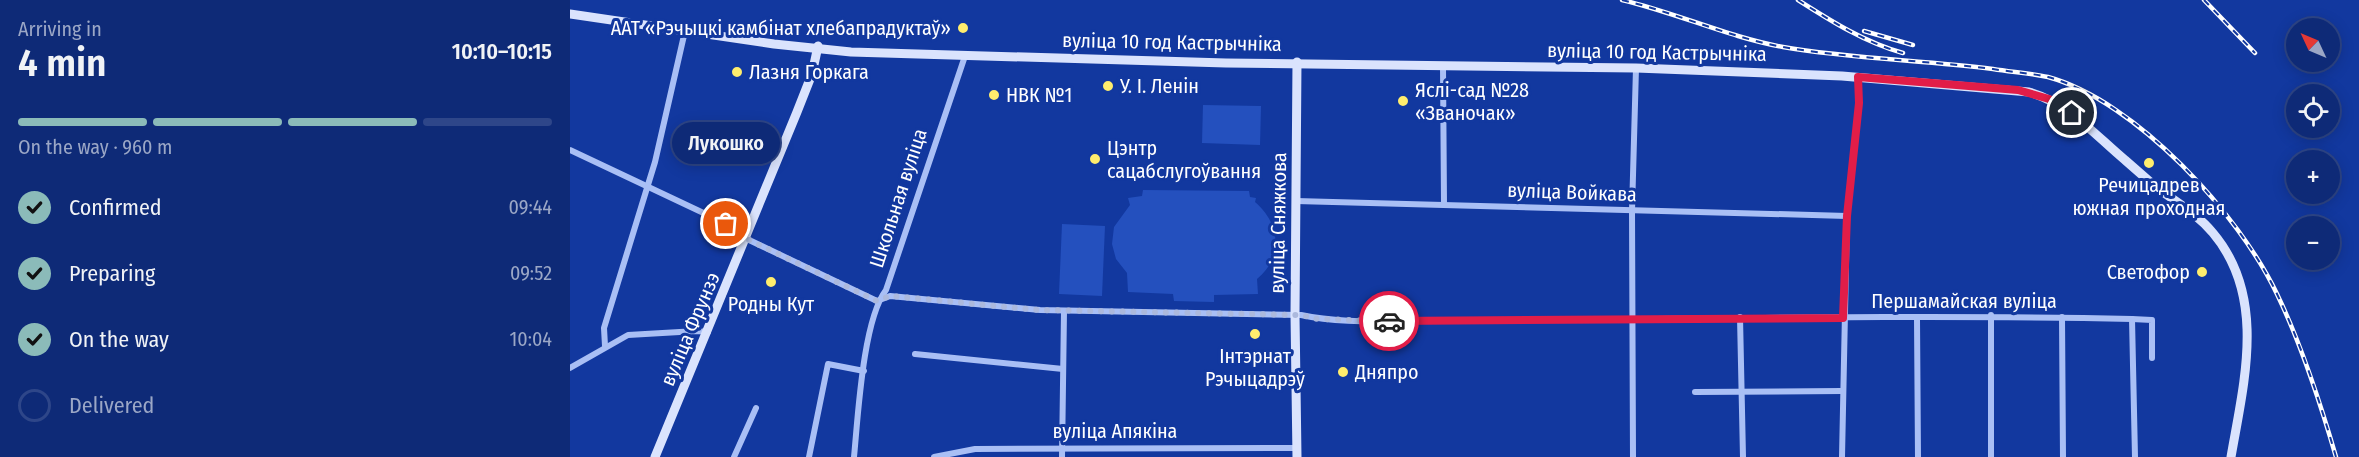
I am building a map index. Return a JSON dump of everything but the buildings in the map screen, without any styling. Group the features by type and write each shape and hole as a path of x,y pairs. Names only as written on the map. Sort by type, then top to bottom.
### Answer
{"street":[{"name":"вуліца 10 год Кастрычніка","path":"570,14 774,44 818,46 851,52 1443,67 1636,68 1858,77 1998,87 2029,92 2049,99 2072,113 2149,182 2177,200 2206,226 2235,265 2244,295 2248,332 2247,366 2231,457"},
{"path":"606,346 604,328 648,186 685,31"},
{"name":"вуліца Фрунзэ","path":"655,457 748,237 808,83 818,46"},
{"name":"Школьная вуліца","path":"854,457 864,371 877,301 886,290 964,56"},
{"name":"вуліца Сняжкова","path":"1296,62 1294,315 1297,452"},
{"path":"1443,67 1444,204"},
{"path":"1633,457 1632,211 1636,68"},
{"path":"1842,457 1843,318 1847,216 1859,103 1858,77"},
{"path":"570,150 648,186 877,301"},
{"name":"вуліца Войкава","path":"1296,201 1847,216"},
{"name":"Першамайская вуліца","path":"877,301 890,296 1064,311 1294,315 1378,321 1740,317 1917,318 1991,315 2132,319 2152,320 2152,358"},
{"path":"1062,457 1064,311"},
{"path":"1990,457 1991,315"},
{"path":"1740,317 1743,457"},
{"path":"2062,317 2063,457"},
{"path":"1917,318 1918,457"},
{"path":"2132,319 2135,457"},
{"path":"570,368 628,335 697,331 709,333"},
{"path":"915,354 1063,369"},
{"path":"808,457 828,364 864,371"},
{"path":"1695,392 1842,391"},
{"path":"734,457 756,408"},
{"name":"вуліца Апякіна","path":"934,457 975,449 1062,448 1297,452"}],"shaded area":[{"path":"1203,105 1261,106 1260,145 1202,143"},
{"path":"1143,190 1249,191 1250,197 1256,198 1255,202 1270,220 1276,240 1272,261 1257,279 1258,294 1214,295 1214,302 1174,301 1173,294 1128,292 1127,273 1116,259 1112,244 1114,227 1130,205 1128,198 1142,196"},
{"path":"1062,224 1105,226 1102,296 1059,294"}],"railway":[{"path":"1622,0 1742,37 1783,47 1967,66 2048,77 2082,90 2116,110 2149,135 2181,164 2238,230 2260,263 2295,334 2336,457"},
{"path":"1798,0 1861,37 1903,53"},
{"path":"2204,0 2255,53"},
{"path":"1864,31 1913,45"}],"way so far":[{"path":"726,224 749,235 747,239 877,301 890,296 1040,310 1301,315 1317,319 1389,321"}],"place":[{"name":"ААТ «Рэчыцкі камбінат хлебапрадуктаў»","path":"963,28"},
{"name":"Лазня Горкага","path":"737,72"},
{"name":"У. І. Ленін","path":"1108,86"},
{"name":"НВК №1","path":"994,95"},
{"name":"Яслі-сад №28 «Званочак»","path":"1403,101"},
{"name":"Цэнтр сацабслугоўвання","path":"1095,159"},
{"name":"Речицадрев южная проходная","path":"2149,163"},
{"name":"Лукошко","path":"726,224"},
{"name":"Светофор","path":"2202,272"},
{"name":"Родны Кут","path":"771,282"},
{"name":"Інтэрнат Рэчыцадрэў","path":"1255,334"},
{"name":"Дняпро","path":"1343,372"}],"route":[{"path":"1389,321 1843,318 1847,216 1859,103 1858,77 2018,90 2049,99 2072,113"}]}
